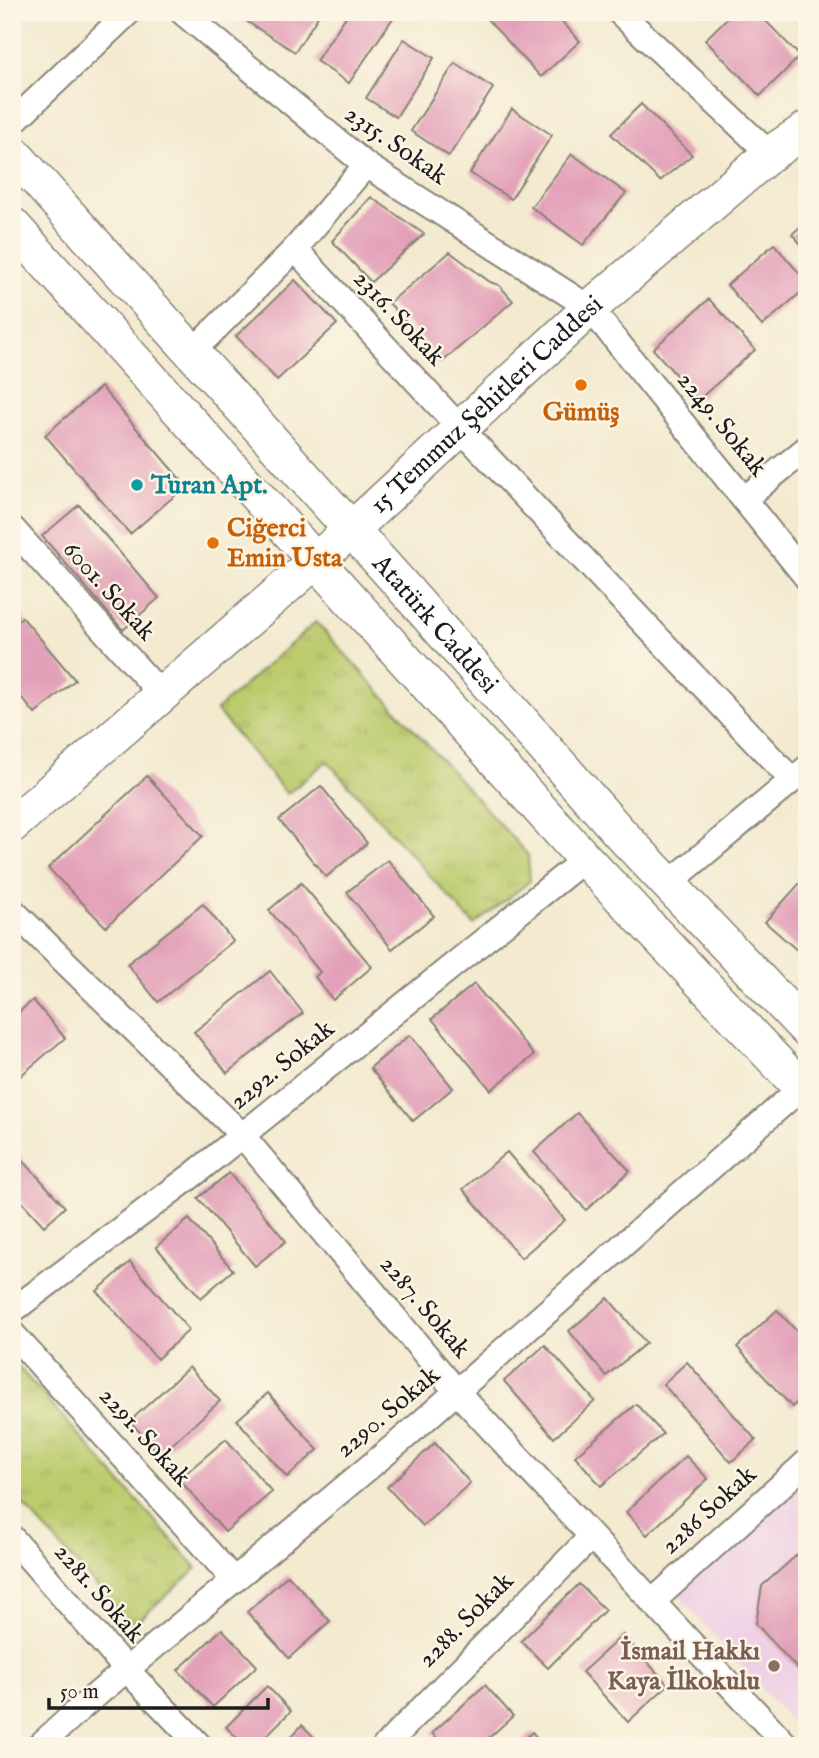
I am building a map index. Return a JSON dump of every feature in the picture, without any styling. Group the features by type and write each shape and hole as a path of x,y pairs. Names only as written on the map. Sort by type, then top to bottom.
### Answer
{"main road":[{"name":"15 Temmuz Şehitleri Caddesi","path":"12,825 351,530 590,308 770,154 807,130"},
{"name":"Atatürk Caddesi","path":"12,152 620,832 807,1030"},
{"name":"Atatürk Caddesi","path":"12,225 317,559 585,859 804,1091"}],"street":[{"path":"12,123 130,12"},
{"name":"2315. Sokak","path":"182,12 366,166 590,308"},
{"path":"620,12 770,154"},
{"path":"192,352 295,248 366,166"},
{"name":"2316. Sokak","path":"295,248 460,428 799,774"},
{"name":"2249. Sokak","path":"590,308 807,578"},
{"path":"744,499 807,448"},
{"name":"6001. Sokak","path":"12,528 162,694"},
{"path":"668,884 799,774"},
{"name":"2292. Sokak","path":"12,1311 243,1135 585,859"},
{"name":"2287. Sokak","path":"12,910 243,1135 457,1392 788,1746"},
{"name":"2290. Sokak","path":"39,1746 457,1392 804,1091"},
{"name":"2291. Sokak","path":"12,1333 234,1580"},
{"name":"2286 Sokak","path":"652,1602 807,1462"},
{"name":"2288. Sokak","path":"385,1746 591,1537"},
{"name":"2281. Sokak","path":"12,1538 126,1670 200,1746"}],"shaded area":[{"name":"İsmail Hakkı Kaya İlkokulu","path":"807,1479 807,1739 676,1593"}],"green space":[{"path":"316,622 528,855 530,881 474,925 327,761 287,794 216,710"},
{"path":"12,1360 197,1568 132,1626 12,1492"}],"building":[{"path":"252,12 321,12 295,52 246,21"},
{"path":"349,12 397,12 349,83 316,61"},
{"path":"490,12 553,12 580,41 541,77 485,17"},
{"path":"733,12 757,12 800,56 760,96 705,40"},
{"path":"404,39 434,58 396,117 366,98"},
{"path":"455,63 493,88 449,156 411,131"},
{"path":"641,104 692,155 660,181 611,134"},
{"path":"512,109 552,135 511,199 470,173"},
{"path":"572,154 626,193 583,245 531,207"},
{"path":"371,197 424,234 371,282 332,241"},
{"path":"807,221 807,251 792,234"},
{"path":"774,244 807,282 807,287 762,326 727,285"},
{"path":"450,252 490,282 499,285 513,301 442,362 389,303"},
{"path":"295,280 337,324 277,380 236,336"},
{"path":"709,299 755,350 698,400 653,349"},
{"path":"101,387 186,486 130,534 45,435"},
{"path":"79,505 159,598 123,630 42,536"},
{"path":"22,617 75,680 35,714 12,686 12,625"},
{"path":"147,776 203,836 106,927 48,868"},
{"path":"321,786 367,843 326,877 279,820"},
{"path":"388,860 434,916 392,949 347,892"},
{"path":"807,875 807,959 765,922"},
{"path":"301,883 372,967 333,1000 315,977 320,972 269,910"},
{"path":"203,904 233,941 158,1002 127,964"},
{"path":"270,971 303,1013 227,1073 194,1032"},
{"path":"474,984 534,1055 491,1090 432,1019"},
{"path":"33,1000 65,1038 19,1077 12,1068 12,1018"},
{"path":"410,1035 453,1088 413,1121 370,1068"},
{"path":"577,1113 630,1171 586,1210 534,1152"},
{"path":"12,1148 65,1207 44,1226 12,1191"},
{"path":"507,1152 565,1220 521,1258 463,1189"},
{"path":"229,1173 286,1241 255,1266 198,1198"},
{"path":"189,1219 233,1270 201,1298 156,1247"},
{"path":"130,1262 189,1330 157,1359 97,1291"},
{"path":"608,1298 646,1343 606,1376 569,1331"},
{"path":"777,1310 807,1342 807,1393 792,1407 737,1347"},
{"path":"545,1345 595,1401 554,1438 504,1381"},
{"path":"687,1362 756,1440 731,1462 663,1384"},
{"path":"189,1367 220,1401 160,1455 130,1421"},
{"path":"268,1393 318,1450 287,1477 237,1420"},
{"path":"636,1404 663,1434 601,1486 575,1456"},
{"path":"226,1439 272,1492 225,1532 179,1479"},
{"path":"435,1443 470,1483 423,1526 387,1487"},
{"path":"686,1456 708,1479 647,1535 626,1512"},
{"path":"807,1546 807,1679 756,1624 762,1586"},
{"path":"288,1575 330,1621 289,1658 247,1612"},
{"path":"579,1584 605,1610 548,1668 521,1641"},
{"path":"222,1629 257,1666 213,1707 178,1670"},
{"path":"623,1635 668,1685 628,1722 582,1672"},
{"path":"485,1685 513,1716 480,1746 444,1746 432,1733"},
{"path":"267,1686 291,1711 256,1746 245,1746 226,1727"},
{"path":"302,1725 323,1746 283,1746"},
{"path":"532,1732 544,1746 518,1746"}],"place":[{"name":"Gümüş","path":"581,385"},
{"name":"Turan Apt.","path":"137,485"},
{"name":"Ciğerci Emin Usta","path":"213,543"},
{"name":"İsmail Hakkı Kaya İlkokulu","path":"774,1666"}]}
